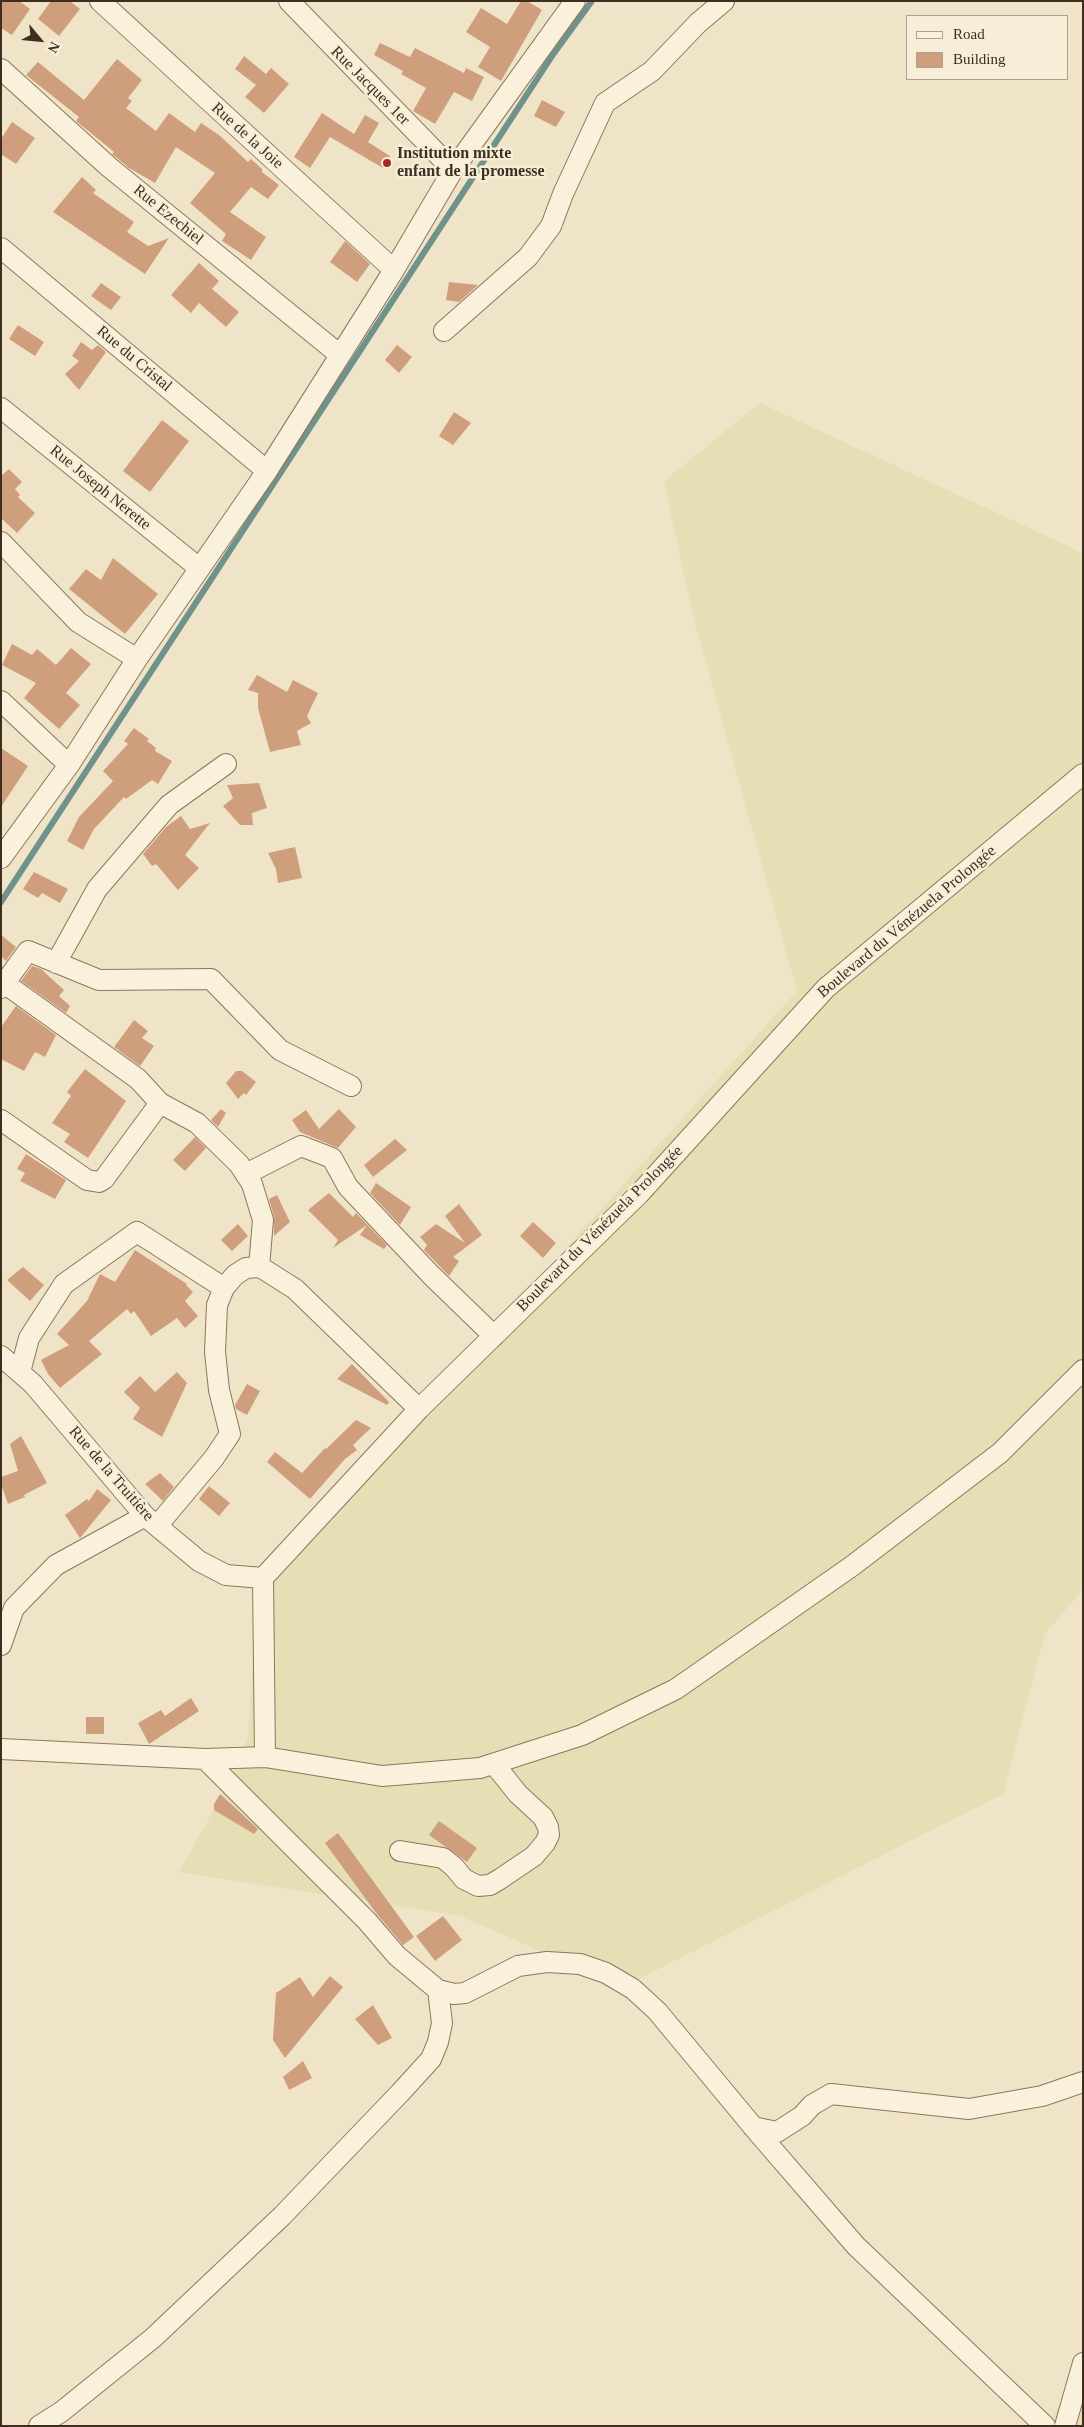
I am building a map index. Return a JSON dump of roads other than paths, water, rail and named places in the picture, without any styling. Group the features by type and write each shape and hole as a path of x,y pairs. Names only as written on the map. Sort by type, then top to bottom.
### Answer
{"street":[{"name":"Rue de la Joie","path":"100,1 394,270"},
{"name":"Rue Jacques 1er","path":"289,1 453,170"},
{"path":"444,331 528,257 551,226 563,194 605,104 652,70 698,23 724,1"},
{"path":"2,856 69,766 137,659 267,471 394,270 453,170 569,3"},
{"name":"Rue Ezechiel","path":"1,69 109,166 340,355"},
{"name":"Rue du Cristal","path":"1,248 267,471"},
{"name":"Rue Joseph Nerette","path":"1,408 199,568"},
{"path":"1,542 78,622 137,659"},
{"path":"1,702 69,766"},
{"path":"56,963 97,889 169,805 226,764"},
{"name":"Boulevard du Vénézuela Prolongée","path":"263,1578 419,1409 639,1194 826,988 1083,774"},
{"path":"259,1267 263,1220 252,1184 240,1164 197,1123 160,1103 138,1079 2,985 28,951 99,980 211,979 280,1050 351,1086"},
{"path":"1,1120 87,1180 98,1182 104,1179 160,1103"},
{"path":"246,1174 301,1146 332,1158 348,1187 432,1275 494,1336"},
{"path":"20,1372 29,1338 64,1284 137,1232 224,1288"},
{"path":"1,1645 14,1608 56,1565 151,1521 214,1458 230,1434 219,1390 215,1352 216,1305 224,1288 246,1268 259,1267 295,1289 419,1409"},
{"name":"Rue de la Truitière","path":"1,1356 32,1384 151,1521 198,1561 226,1575 263,1578"},
{"path":"1,1749 205,1759 265,1758 382,1776 480,1768 582,1735 676,1688 852,1566 992,1459 1083,1370"},
{"path":"263,1578 265,1758"},
{"path":"205,1759 367,1921 397,1956 438,1990 454,1994 464,1993 518,1966 547,1962 580,1964 606,1973 633,1989 657,2011 753,2127 856,2246 1045,2426"},
{"path":"400,1851 443,1858 464,1879 478,1886 490,1884 500,1879 534,1856 549,1835 548,1827 543,1817 518,1794 494,1764"},
{"path":"39,2426 67,2419 282,2216 431,2059 438,2042 442,2023 438,1990"},
{"path":"753,2127 777,2132 802,2116 812,2105 832,2094 969,2109 1042,2096 1083,2082"},
{"path":"1065,2426 1083,2363"}],"waterway":[{"path":"1,902 552,56 592,1"}],"place":[{"name":"Institution mixte enfant de la promesse","path":"387,163"}]}
